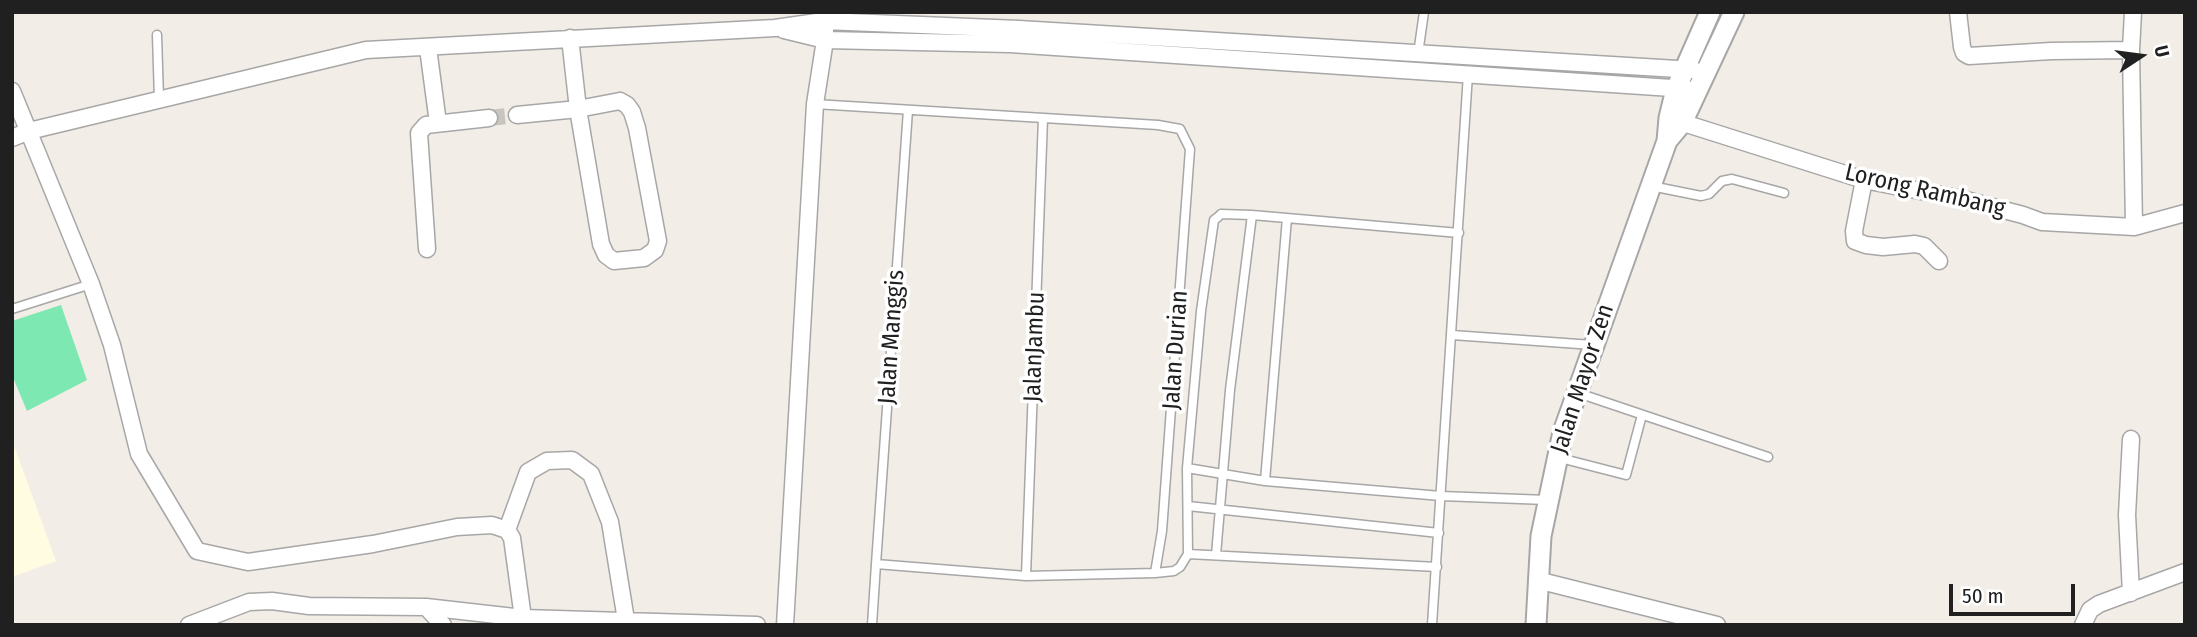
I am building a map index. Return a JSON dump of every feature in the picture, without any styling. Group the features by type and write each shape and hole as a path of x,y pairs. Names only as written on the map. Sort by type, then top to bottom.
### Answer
{"street":[{"name":"Jalan Mayor Zen","path":"1676,121 1676,89 1710,12"},
{"name":"Jalan Mayor Zen","path":"1536,625 1541,536 1557,457 1576,393 1667,141 1676,121 1702,81 1734,12"},
{"path":"1958,12 1962,47 1964,53 1969,56 2131,50"},
{"path":"2133,12 2131,50 2134,227"},
{"path":"785,625 815,104 825,40 824,21"},
{"path":"12,138 29,131 366,50 775,28 824,21 1019,29 1684,68 1702,81"},
{"path":"775,28 825,40 1010,44 1676,89 1702,81"},
{"path":"517,116 579,109 620,101 627,105 637,128 658,241 655,250 644,258 614,261 606,255 601,244 579,109 570,38"},
{"path":"428,48 438,123"},
{"path":"12,91 91,284 112,345 139,454 197,551 248,562 373,544 457,527 492,525 507,530 512,538 523,618"},
{"path":"427,249 419,133 426,125 489,118"},
{"name":"Lorong Rambang","path":"1676,121 1864,180 1962,200 2042,222 2134,227 2185,213"},
{"path":"1864,180 1854,231 1855,241 1883,247 1915,244 1924,246 1939,261"},
{"path":"2131,439 2127,515 2131,593"},
{"path":"507,530 528,472 547,461 572,460 591,474 610,523 626,620"},
{"path":"2083,625 2087,614 2094,607 2185,572"},
{"path":"1537,580 1717,625"},
{"path":"189,625 249,602 272,601 309,606 426,607 523,618 757,625"},
{"path":"229,625 249,602"},
{"path":"426,607 443,625"}],"lane":[{"path":"1418,54 1424,12"},
{"path":"157,34 159,99"},
{"path":"1432,625 1468,57"},
{"path":"815,104 1043,118"},
{"name":"Jalan Manggis","path":"872,625 908,110"},
{"name":"Jalan Durian","path":"1043,118 1158,125 1180,129 1190,149 1162,531 1155,573"},
{"name":"JalanJambu","path":"1026,576 1043,118"},
{"path":"1651,186 1701,196 1709,194 1722,181 1732,178 1784,193"},
{"path":"876,564 1026,576 1174,571 1188,554 1187,468 1201,311 1214,220 1222,214 1252,215 1458,233"},
{"path":"1216,555 1221,474 1252,215"},
{"path":"1265,481 1287,218"},
{"path":"12,309 91,284"},
{"path":"1452,335 1593,345"},
{"path":"1576,393 1768,457"},
{"path":"1557,457 1626,475 1642,415"},
{"path":"1187,468 1265,481 1441,496 1548,500"},
{"path":"1188,506 1439,533"},
{"path":"1188,554 1437,567"}],"shaded area":[{"path":"12,440 56,561 12,577"}],"green space":[{"path":"61,305 87,380 27,411 12,375 12,321"}],"tunnel":[{"path":"489,118 517,115"}]}
